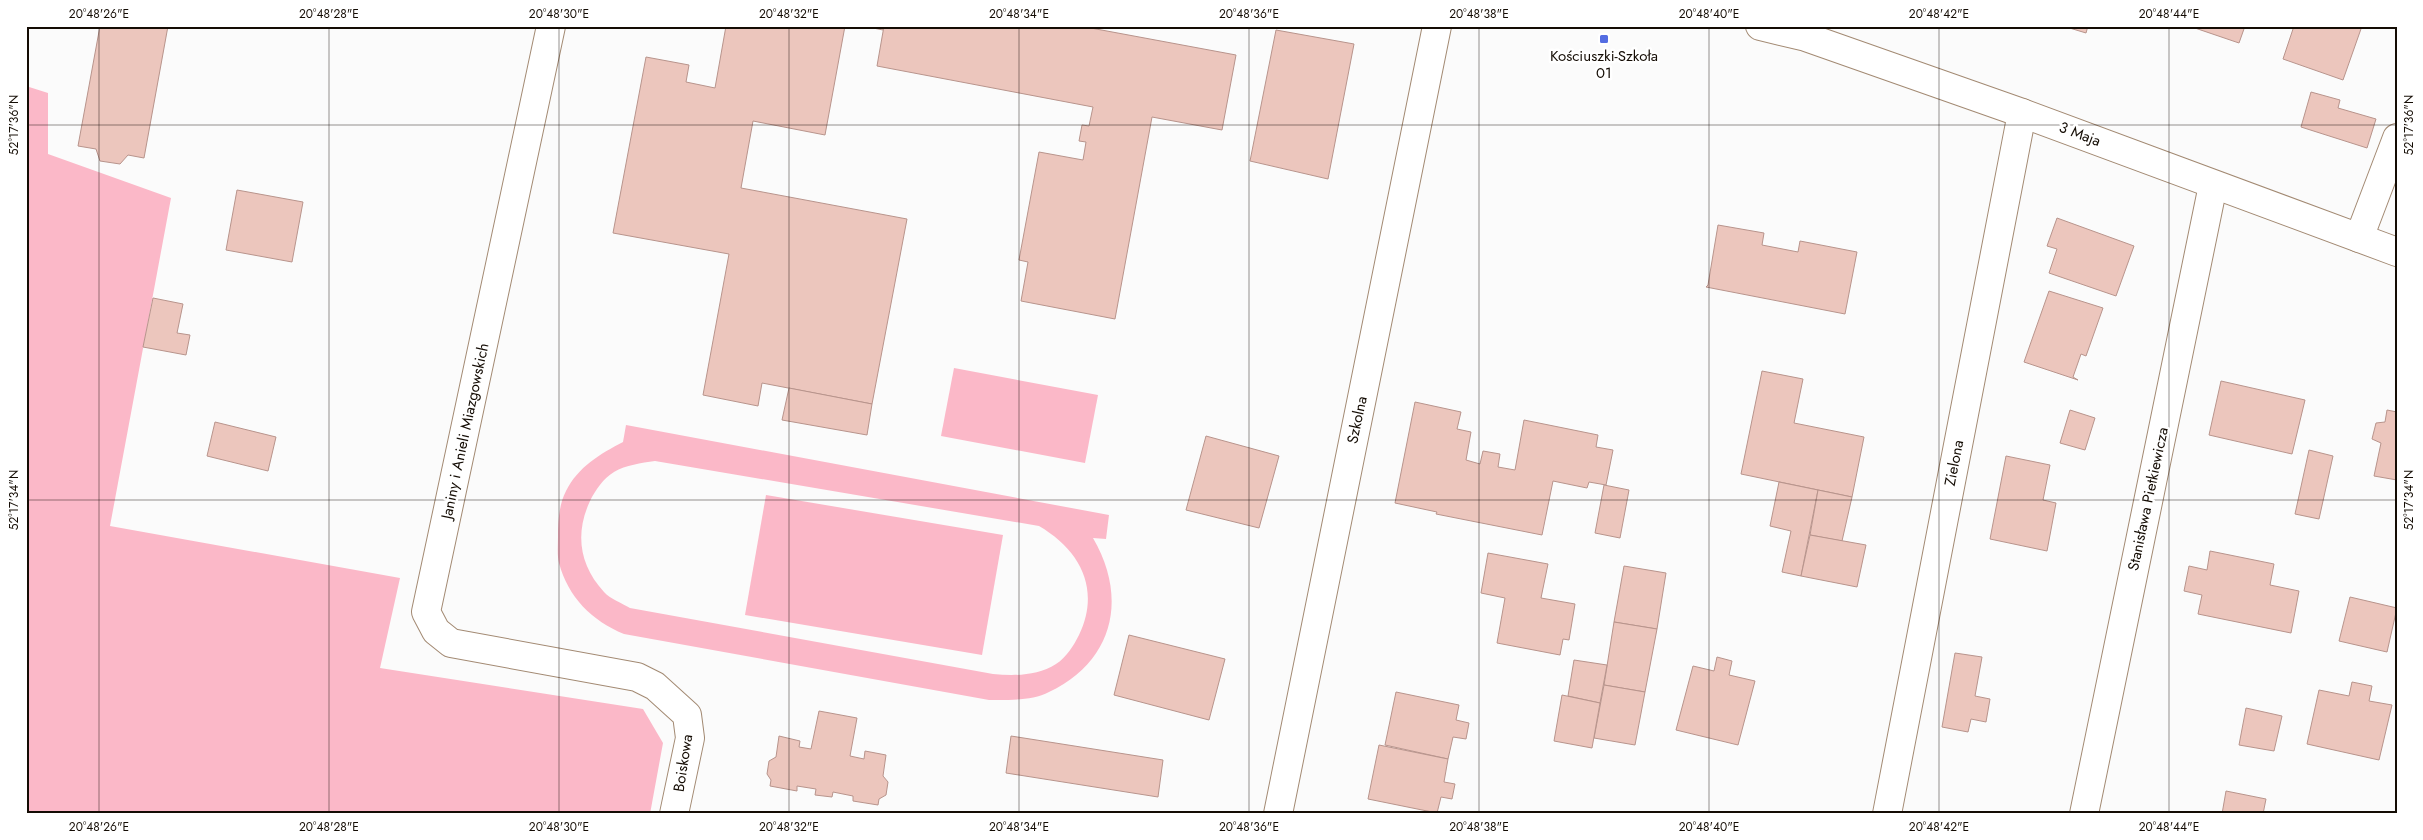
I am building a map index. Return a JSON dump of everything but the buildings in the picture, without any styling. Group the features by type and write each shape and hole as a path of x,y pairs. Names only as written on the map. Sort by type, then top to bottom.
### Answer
{"street":[{"name":"Janiny i Anieli Miazgowskich","path":"551,26 426,612 436,631 451,643 637,677"},
{"name":"Szkolna","path":"1278,814 1437,26"},
{"name":"3 Maja","path":"1760,26 1808,32 2212,185 2397,252"},
{"name":"Zielona","path":"1887,814 2022,113"},
{"path":"2359,238 2397,138"},
{"name":"Stanisława Pietkiewicza","path":"2084,814 2212,185"},
{"name":"Boiskowa","path":"637,677 656,686 687,715 690,738 674,814"}],"shaded area":[{"path":"26,86 48,93 48,154 171,198 110,526 400,578 380,668 643,709 663,743 650,814 26,814"},
{"path":"954,368 1098,395 1085,463 941,436"},
{"path":"626,425 1109,515 1106,539 1093,538 1104,561 1110,583 1112,605 1108,626 1101,645 1088,663 1071,679 1049,692 1035,697 989,700 624,634 612,629 592,615 568,587 558,557 558,525 560,507 571,482 590,462 623,442","holes":["655,461 1039,526 1066,547 1075,559 1083,572 1088,602 1079,635 1063,658 1056,664 1041,671 1017,675 993,674 630,608 613,599 596,582 585,560 581,537 585,513 597,488 603,481 614,472 624,468"]},
{"path":"766,495 1003,535 982,655 745,615"}],"place":[{"name":"Kościuszki-Szkoła 01","path":"1604,39"}]}
